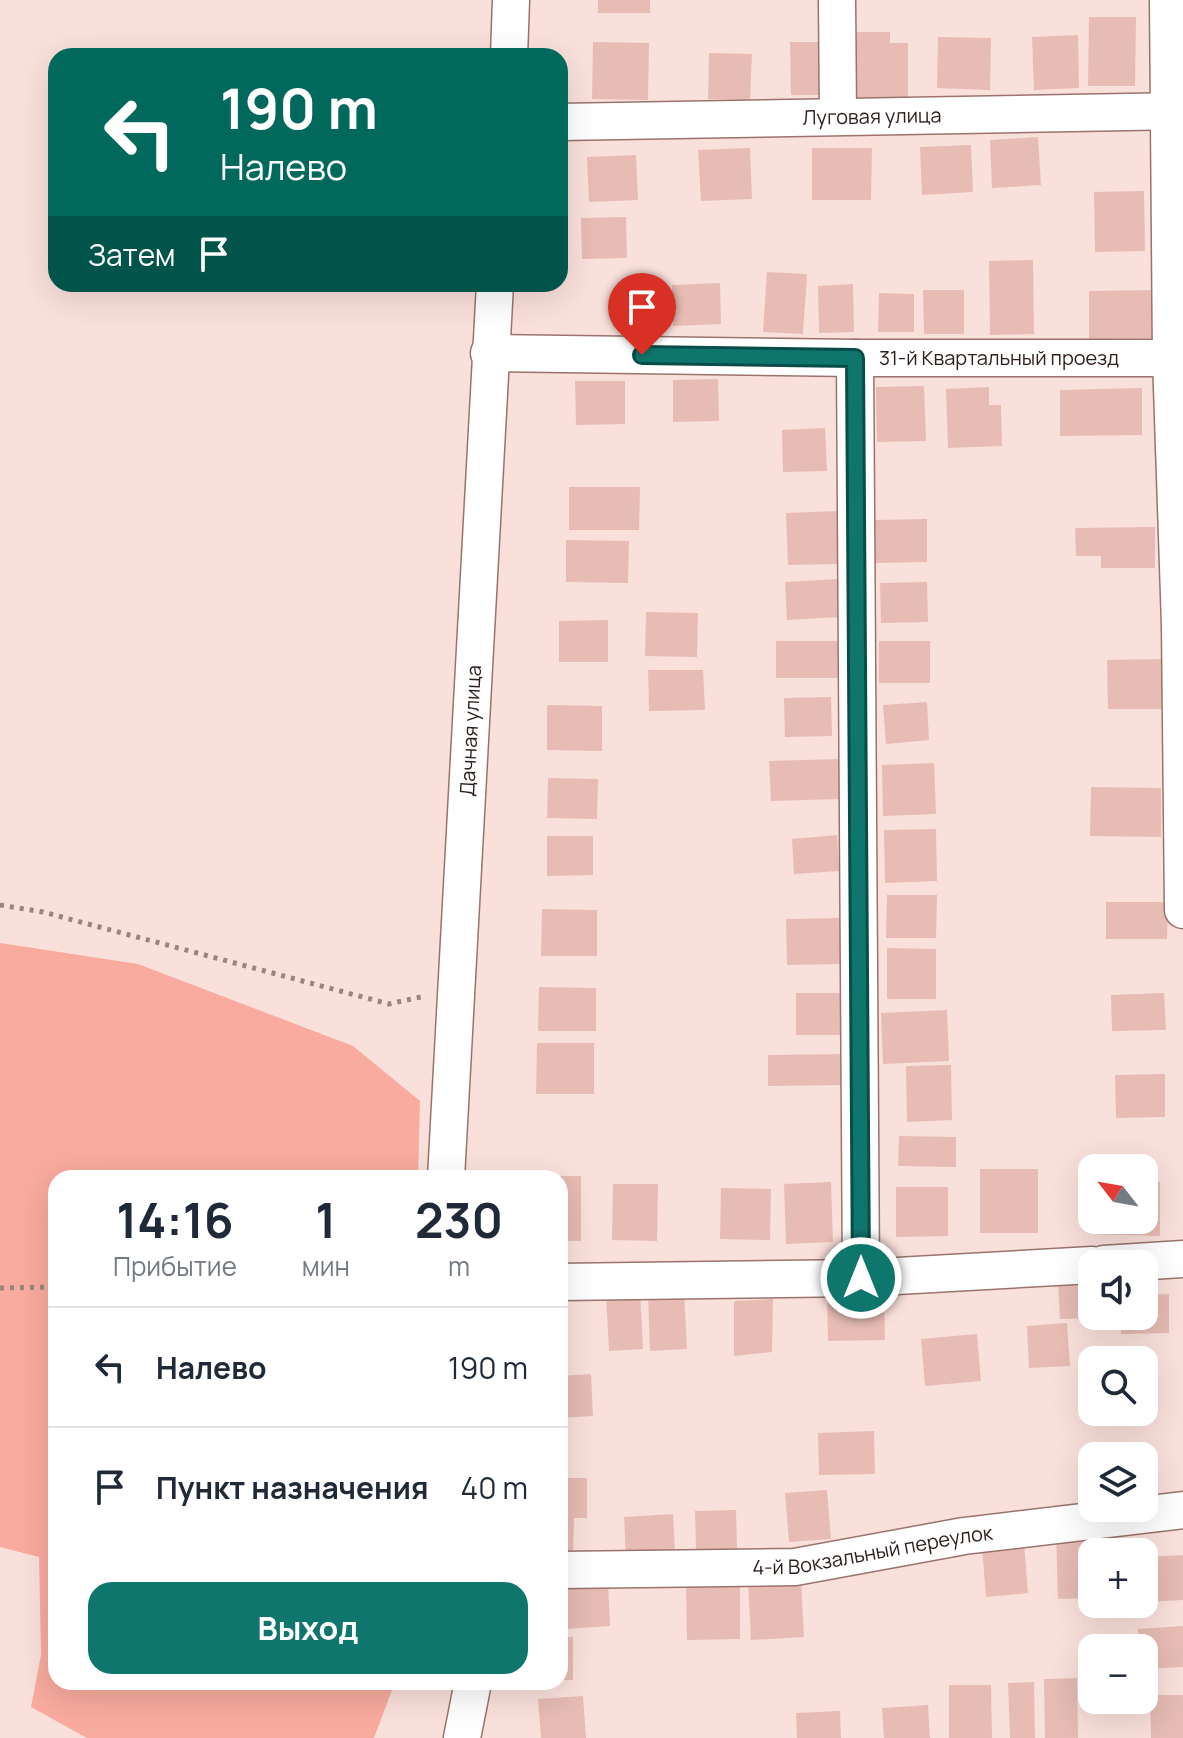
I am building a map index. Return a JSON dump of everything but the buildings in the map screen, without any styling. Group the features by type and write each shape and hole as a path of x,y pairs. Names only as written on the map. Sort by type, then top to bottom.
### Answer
{"street":[{"path":"509,48 511,0"},
{"path":"837,0 838,116"},
{"path":"1168,0 1176,111 1171,358 1179,402 1183,910"},
{"name":"Луговая улица","path":"568,122 1176,111"},
{"name":"Дачная улица","path":"446,1170 494,292"},
{"name":"31-й Квартальный проезд","path":"489,353 1171,358"},
{"path":"855,358 861,1278"},
{"path":"1158,1261 1183,1259"},
{"path":"568,1282 861,1278 1078,1266"},
{"name":"4-й Вокзальный переулок","path":"568,1570 795,1567 964,1536 1183,1510"},
{"path":"462,1738 471,1690"}],"path":[{"path":"0,905 43,912 389,1004 456,989"},
{"path":"0,1288 48,1287"}],"shaded area":[{"path":"0,943 138,964 353,1046 420,1101 418,1170 48,1170 48,1690 392,1690 374,1738 87,1738 31,1707 41,1655 39,1557 0,1547"}],"route":[{"path":"642,355 855,358 861,1278"}]}
